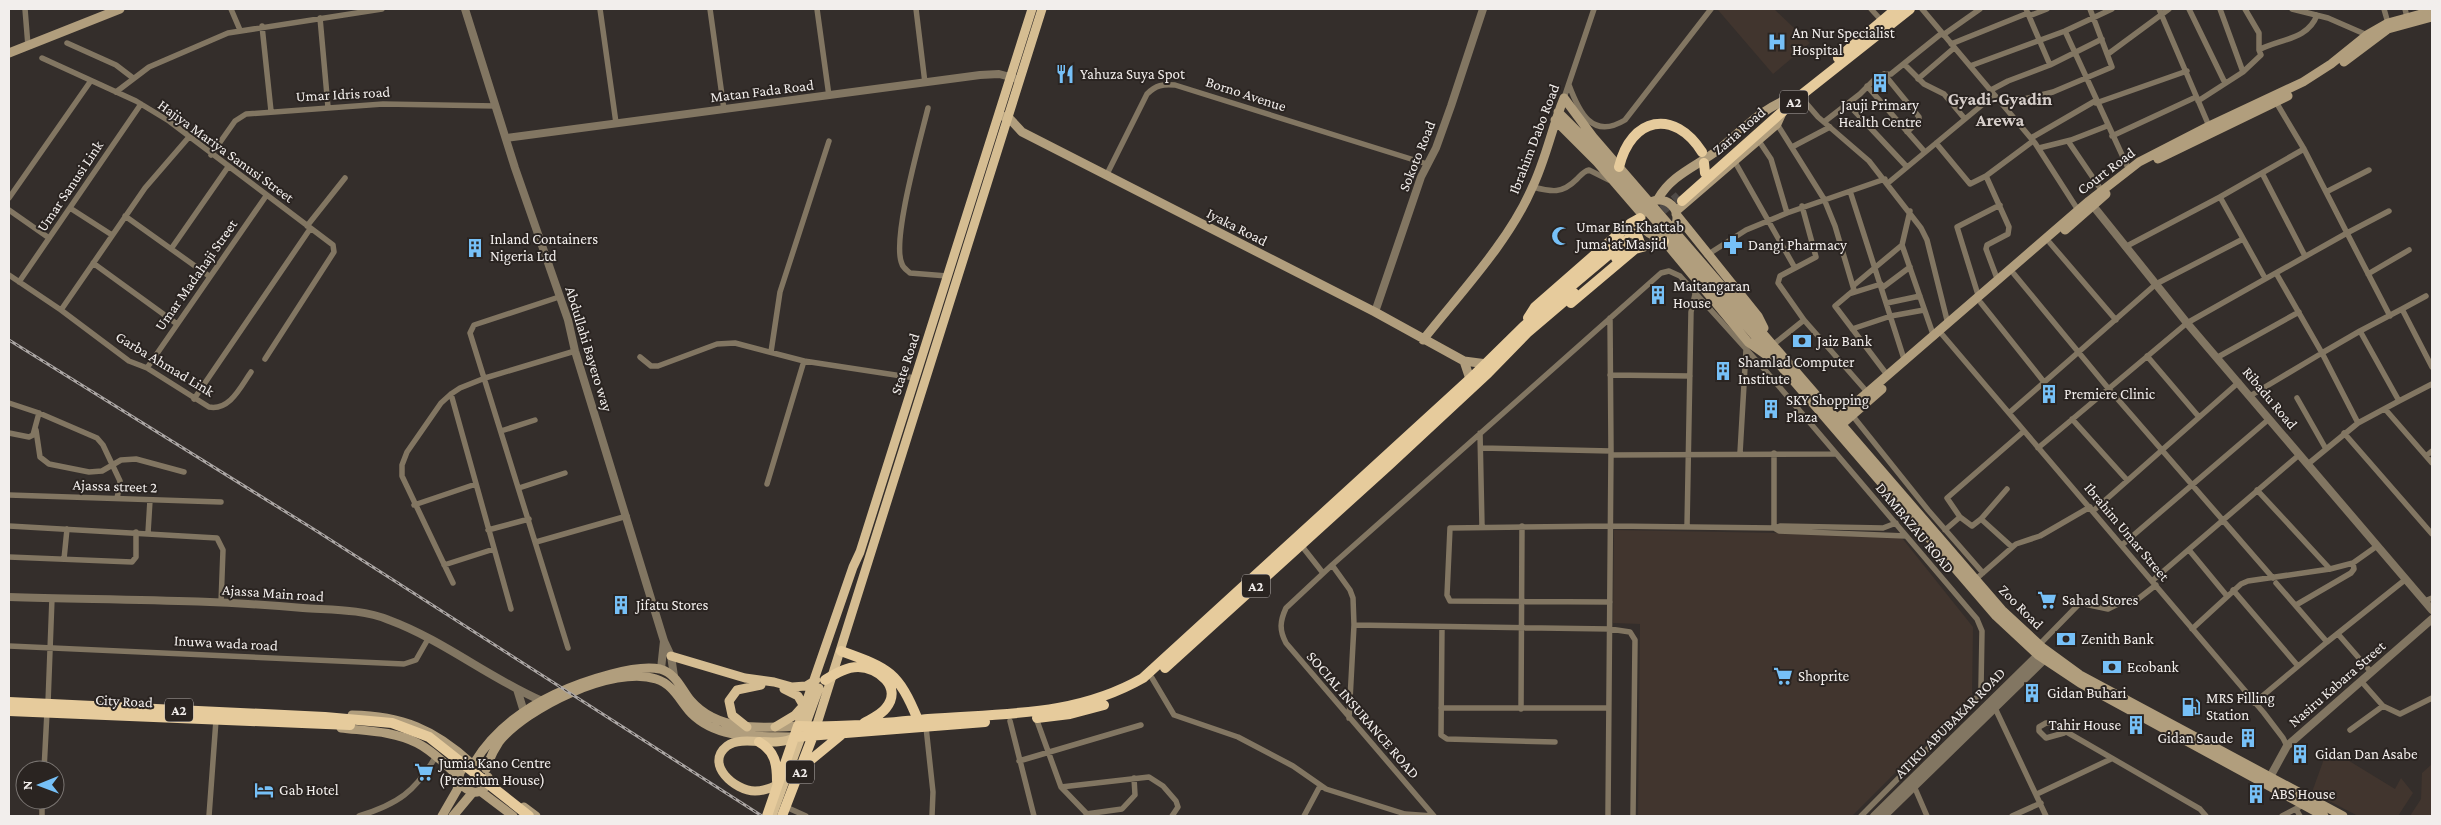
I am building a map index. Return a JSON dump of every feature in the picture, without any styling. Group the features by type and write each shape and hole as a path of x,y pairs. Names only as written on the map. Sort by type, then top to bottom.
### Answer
{"highway":[{"name":"Zaria Road","path":"1896,9 1795,97 1782,113 1680,198 1704,168 1795,97 1910,9"},
{"path":"1619,167 1627,142 1639,131 1651,125 1671,124 1686,131 1702,152"},
{"path":"1525,329 1535,307 1641,215"},
{"path":"1624,230 1632,231 1637,235 1632,244"},
{"path":"1632,244 1662,238"},
{"name":"A2","path":"794,738 842,735 1070,706 1108,696 1143,678 1525,329 1632,244"},
{"name":"A2","path":"767,816 798,726 1010,721 1070,714 1106,704 1139,688 1301,545 1480,380 1525,329"},
{"path":"841,651 869,660 892,674 904,690 922,724"},
{"path":"821,680 854,668 866,668 879,672 887,680 892,693 889,703 883,712 860,725"},
{"name":"City Road","path":"9,702 48,708 216,720 327,721"},
{"name":"City Road","path":"9,711 48,708 348,722 386,722 404,729"},
{"name":"A2","path":"784,812 816,727"},
{"name":"A2","path":"404,729 439,750 520,816"},
{"name":"A2","path":"404,729 429,737 529,816"},
{"path":"801,768 842,735"},
{"path":"759,742 771,752 776,761 777,788"}],"main road":[{"path":"9,53 108,9"},
{"path":"9,48 28,44 120,9"},
{"name":"State Road","path":"798,726 809,699 821,680 853,567 864,554 1001,128 1011,77 1032,9"},
{"name":"State Road","path":"1004,116 1020,80 1042,9"},
{"name":"Court Road","path":"1840,421 1888,376 2050,244 2102,191 2139,162 2209,126 2303,82 2331,64 2367,35 2406,13 2432,10"},
{"name":"Court Road","path":"1840,421 1852,415 1939,335 1948,324 1980,301 1998,281 2078,210 2091,204 2144,166 2316,81 2388,30 2432,18"},
{"path":"1641,215 1646,205 1658,199 1664,190 1690,166 1718,150 1764,109 1795,97"},
{"path":"1564,98 1581,128 1752,326"},
{"name":"Ibrahim Dabo Road","path":"1423,340 1507,232 1533,187 1564,98"},
{"path":"1662,238 1675,226 1676,213 1759,141 1777,124 1782,113"},
{"name":"Iyaka Road","path":"1004,116 1022,132 1374,312 1423,340 1464,361 1487,364"},
{"path":"1557,116 1581,128 1619,167 1752,326"},
{"path":"1557,116 1641,215 1646,231 1662,238 1748,342 1780,365"},
{"path":"1001,128 1022,132"},
{"name":"State Road","path":"816,727 865,577 864,554 914,378 947,276 1001,128"},
{"path":"1658,199 1671,204 1707,255 1758,316 1771,342"},
{"name":"Zoo Road","path":"1752,326 1771,342 1880,468 1924,513 2002,610 2043,652 2080,675 2270,777 2303,804 2343,816"},
{"name":"Zoo Road","path":"1752,326 1780,365 1996,616 2096,692 2324,816"},
{"path":"1464,361 1470,379"},
{"path":"772,816 841,628 864,554"},
{"path":"777,816 804,745 821,680 841,628"},
{"path":"671,656 745,678 774,682 792,688 806,686 821,680"},
{"path":"442,816 457,790 463,768 472,763 496,736 524,712 542,701 618,672 661,669 674,676 693,703 702,711 722,722 747,727 798,726"},
{"path":"453,816 476,792 486,786 487,773 493,751 509,732 527,718 576,688 624,678 650,677 666,683 698,720 715,729 752,737 794,738"},
{"path":"747,727 732,715 728,705 733,693 746,686 769,685 793,693 802,702 809,717"},
{"path":"775,727 795,716 809,699"},
{"name":"City Road","path":"327,721 364,715 394,719 417,725 439,738 472,763"},
{"name":"City Road","path":"327,721 401,736 418,743 436,756 459,779"},
{"path":"786,781 762,790 747,790 733,783 720,767 719,757 729,744 786,741 794,738"},
{"path":"472,763 487,773 536,816"},
{"path":"459,779 466,790 476,792 513,816"}],"street":[{"path":"24,9 28,44"},
{"path":"231,9 240,30"},
{"path":"116,92 149,66 228,33 320,18 348,11 382,9"},
{"path":"600,9 616,123"},
{"path":"710,9 724,110"},
{"path":"817,9 829,96"},
{"path":"916,9 925,83"},
{"name":"Sokoto Road","path":"1374,312 1427,164 1451,106 1483,9"},
{"name":"Ibrahim Dabo Road","path":"1564,98 1594,9"},
{"path":"1569,84 1576,103 1590,122 1602,127 1625,120 1711,9"},
{"path":"1871,9 1882,21"},
{"path":"1922,9 2039,148 2078,210"},
{"path":"1824,122 1848,104 1879,75 1891,74 1943,34 1980,9"},
{"path":"1918,79 1953,46 2028,13 2047,9"},
{"path":"2003,104 2053,92 2112,66 2090,9"},
{"path":"1970,66 2065,31 2112,9"},
{"path":"2108,54 2160,11 2169,9"},
{"path":"2189,9 2225,83"},
{"path":"2220,9 2243,72"},
{"path":"2112,136 2197,99 2243,72 2261,55 2258,33 2245,9"},
{"path":"2293,9 2317,15 2367,35"},
{"path":"2384,9 2388,23"},
{"name":"Abdullahi Bayero way","path":"467,10 506,138 568,320 575,351 664,641"},
{"path":"2160,11 2209,126"},
{"path":"2028,13 2050,65"},
{"path":"2259,50 2270,44 2279,44 2295,37 2313,25 2317,15"},
{"path":"320,18 328,108"},
{"path":"262,26 271,111"},
{"path":"2065,31 2107,126 2129,170"},
{"path":"1707,255 1746,230 1768,220 1802,206 1886,181 1907,167 1966,119 2008,81 2050,65 2102,39"},
{"path":"67,43 116,65 133,78"},
{"name":"Hajiya Mariya Sanusi Street","path":"42,58 90,82 141,104 169,121 335,248 264,359"},
{"path":"1904,64 1924,84 1944,94 1966,119"},
{"path":"1936,143 1968,182 1973,183 1986,176 2032,139 2096,102 2187,71"},
{"name":"Matan Fada Road","path":"506,138 991,74 1020,80"},
{"path":"1884,74 1919,117 1919,121 1907,132"},
{"path":"9,198 90,82"},
{"name":"Borno Avenue","path":"1106,176 1147,94 1153,87 1163,84 1175,84 1427,164"},
{"path":"1867,86 1925,152"},
{"path":"1795,97 1869,161 1910,211 1927,240 1948,324"},
{"path":"2276,102 2304,149 2390,316"},
{"name":"Umar Idris road","path":"211,155 240,116 271,111 414,103 496,106"},
{"name":"Umar Sanusi Link","path":"19,282 141,104"},
{"path":"1848,104 1907,167"},
{"path":"928,108 904,214 900,255 901,264 910,273 947,276"},
{"path":"1777,124 1824,199 1835,226 1854,286 1854,290 1835,305 1852,328 1853,333 1888,376"},
{"path":"1792,147 1830,126"},
{"path":"2039,148 2107,126"},
{"path":"62,310 145,188 189,137"},
{"path":"2068,140 2102,191"},
{"path":"771,352 780,292 829,141"},
{"path":"1759,141 1771,159 1786,213"},
{"path":"2125,248 2304,149"},
{"path":"1735,162 1796,268"},
{"path":"171,249 228,168"},
{"path":"1533,187 1558,192 1568,187 1585,170 1589,170 1616,184"},
{"path":"2326,192 2369,170"},
{"path":"2262,173 2305,256"},
{"path":"1986,176 2009,227 2009,233 1987,246 1986,249 1998,281"},
{"path":"194,399 308,227 345,178"},
{"path":"1850,191 1905,362"},
{"name":"Umar Madahaji Street","path":"146,368 266,196"},
{"path":"2220,196 2265,278"},
{"name":"Ribadu Road","path":"2091,204 2187,323 2218,357 2299,455 2406,579 2429,600 2432,610"},
{"path":"2000,205 1957,227 1980,301 2044,382"},
{"path":"1802,206 1816,257 1780,276 1778,283 1804,320 1868,393"},
{"path":"70,208 112,235"},
{"path":"9,210 49,238"},
{"path":"1910,211 1902,245 1924,310 1939,335"},
{"path":"2038,448 2187,323 2346,233 2389,211"},
{"path":"125,216 210,276"},
{"path":"2009,413 2156,284 2244,239"},
{"path":"2050,244 2116,320"},
{"path":"1854,286 1902,245"},
{"path":"2368,274 2409,250"},
{"path":"93,263 177,324"},
{"path":"1849,294 1881,286 1910,267"},
{"name":"DAMBAZAU ROAD","path":"1610,318 1661,273 1669,271 1680,276 1770,376 1977,619 1982,631 1981,688 1978,695 1861,816"},
{"path":"2276,272 2322,353 2358,423"},
{"path":"2014,274 2108,388 2327,642"},
{"name":"Garba Ahmad Link","path":"9,275 62,310 129,361 146,368 209,407 217,409 225,406 251,372"},
{"path":"1687,527 1691,307 1695,294"},
{"path":"1887,303 1920,296"},
{"path":"2250,396 2360,331 2426,296"},
{"path":"559,297 474,326 470,333 568,648"},
{"path":"2402,309 2432,367"},
{"path":"1852,328 1891,316 1924,310"},
{"path":"2218,357 2299,312"},
{"path":"1608,816 1611,526 1610,318"},
{"path":"1301,545 1323,573 1610,318"},
{"path":"1771,342 1804,320"},
{"path":"2360,331 2399,401"},
{"name":"Ibrahim Umar Street","path":"1939,335 2024,430 2122,545 2264,713 2287,746"},
{"path":"640,357 645,364 658,366 726,343 736,343 804,361 914,378"},
{"path":"1740,453 1746,350"},
{"path":"452,583 402,476 402,465 407,452 441,403 460,388 484,378 575,351"},
{"path":"2147,356 2199,417"},
{"path":"767,484 804,361"},
{"path":"1610,375 1690,376"},
{"path":"1976,579 2012,547 2040,536 2091,509 2128,480 2239,382"},
{"path":"2308,464 2358,423 2399,401 2431,387"},
{"path":"451,394 511,609"},
{"path":"2297,398 2326,449"},
{"path":"9,403 39,413 97,438 113,464 120,481 117,498"},
{"path":"2385,409 2432,463"},
{"path":"39,413 36,430 40,457 45,463 96,472 113,464 136,459 184,472"},
{"path":"1852,415 1888,461 1924,513 1945,530 1983,573"},
{"path":"2072,419 2128,480"},
{"path":"2122,545 2269,419"},
{"path":"501,432 535,420"},
{"path":"9,433 29,437 36,430"},
{"path":"2007,489 1981,520 1970,526 1960,517 1948,499 1948,496 2024,430"},
{"path":"1480,433 1482,526"},
{"path":"2344,433 2432,534"},
{"path":"1481,448 1611,453 1835,454"},
{"path":"2426,456 2432,451"},
{"path":"1774,453 1774,528"},
{"path":"1884,816 1995,708 2043,652 2080,602 2108,609 2126,600 2138,599 2222,519 2299,455"},
{"path":"1880,468 1888,461"},
{"path":"519,488 564,473"},
{"path":"414,505 476,484"},
{"path":"2257,490 2330,569"},
{"name":"Ajassa street 2","path":"9,495 221,502"},
{"path":"148,533 150,500"},
{"path":"536,542 626,516"},
{"path":"1945,530 1960,517"},
{"path":"488,530 529,519"},
{"path":"1981,520 2012,547"},
{"path":"1610,602 1454,601 1448,599 1447,570 1450,528 1482,526 1611,526 1774,528 1780,526 1883,528 1896,523"},
{"path":"9,526 217,538 223,550 221,602"},
{"path":"1521,709 1522,526"},
{"path":"1774,528 1779,531 1906,536"},
{"path":"64,559 67,529"},
{"path":"9,557 133,561 136,558 136,532"},
{"path":"2192,629 2233,590 2248,581 2274,580 2330,569 2353,562 2377,546"},
{"path":"444,565 494,549"},
{"path":"2189,550 2227,596"},
{"path":"2296,606 2351,573 2354,569 2353,562"},
{"path":"1332,565 1350,590 1353,598 1354,625 1349,718"},
{"name":"SOCIAL INSURANCE ROAD","path":"1323,573 1286,608 1280,626 1286,643 1434,816"},
{"path":"2254,703 2406,579"},
{"path":"2233,590 2298,666"},
{"name":"Ajassa Main road","path":"9,597 221,602 362,613 388,619 428,638 517,690 542,701"},
{"path":"45,760 52,598"},
{"name":"Nasiru Kabara Street","path":"2270,777 2287,746 2432,619"},
{"path":"1354,625 1610,629 1630,632 1634,640 1633,816"},
{"path":"1442,627 1442,708 1440,732 1447,739 1555,742"},
{"path":"2338,634 2371,672"},
{"name":"Inuwa wada road","path":"9,646 404,664 416,660 428,638"},
{"path":"664,641 671,656 674,676"},
{"path":"661,669 664,641"},
{"name":"ATIKU ABUBAKAR ROAD","path":"1874,816 2043,652"},
{"path":"1152,678 1174,715 1238,737 1293,766 1320,786 1395,812 1434,816"},
{"path":"2361,681 2383,706 2403,714 2432,698"},
{"path":"517,690 524,712"},
{"path":"2350,730 2383,706"},
{"path":"1442,708 1608,708"},
{"path":"1995,708 2046,816"},
{"path":"1036,718 1060,786 1088,815 1125,807 1135,795 1134,778"},
{"path":"209,816 216,720"},
{"path":"1010,721 1034,816"},
{"path":"922,724 933,784 932,816"},
{"path":"1019,761 1141,725"},
{"path":"1949,727 1956,736"},
{"path":"2064,733 2200,809 2206,816"},
{"path":"359,816 399,800 425,775 436,756"},
{"path":"2037,794 2111,759"},
{"path":"1060,786 1149,777 1163,786 1177,805 1172,816"},
{"path":"1304,816 1320,786"},
{"path":"1914,786 1927,816"},
{"path":"2012,816 2040,803"},
{"path":"2282,816 2303,804"},
{"path":"2300,816 2303,804"},
{"path":"784,812 806,816"}],"shaded area":[{"name":"An Nur Specialist Hospital","path":"1719,9 1774,9 1810,43 1773,74"},
{"path":"1614,530 1889,535 1902,538 1973,627 1972,696 1852,816 1638,816 1640,624 1613,623"},
{"path":"2328,748 2395,789 2401,778 2413,793 2398,816 2358,816 2312,792"},
{"path":"2432,764 2432,816 2410,816 2421,799 2422,773"}],"tunnel":[{"path":"1628,239 1679,196"}],"railway":[{"path":"9,340 315,530 762,816"}],"place":[{"name":"An Nur Specialist Hospital","path":"1777,42"},
{"name":"Yahuza Suya Spot","path":"1065,74"},
{"name":"Jauji Primary Health Centre","path":"1880,83"},
{"name":"Umar Bin Khattab Juma'at Masjid","path":"1561,236"},
{"name":"Dangi Pharmacy","path":"1733,245"},
{"name":"Inland Containers Nigeria Ltd","path":"475,248"},
{"name":"Maitangaran House","path":"1658,295"},
{"name":"Jaiz Bank","path":"1802,341"},
{"name":"Shamlad Computer Institute","path":"1723,371"},
{"name":"Premiere Clinic","path":"2049,394"},
{"name":"SKY Shopping Plaza","path":"1771,409"},
{"name":"Sahad Stores","path":"2047,600"},
{"name":"Jifatu Stores","path":"621,605"},
{"name":"Zenith Bank","path":"2066,639"},
{"name":"Ecobank","path":"2112,667"},
{"name":"Shoprite","path":"1783,676"},
{"name":"Gidan Buhari","path":"2032,693"},
{"name":"MRS Filling Station","path":"2191,707"},
{"name":"Tahir House","path":"2136,725"},
{"name":"Gidan Saude","path":"2248,738"},
{"name":"Gidan Dan Asabe","path":"2300,754"},
{"name":"Jumia Kano Centre (Premium House)","path":"424,772"},
{"name":"Gab Hotel","path":"264,790"},
{"name":"ABS House","path":"2256,794"}],"district":[{"name":"Gyadi-Gyadin Arewa","path":"2000,109"}]}
